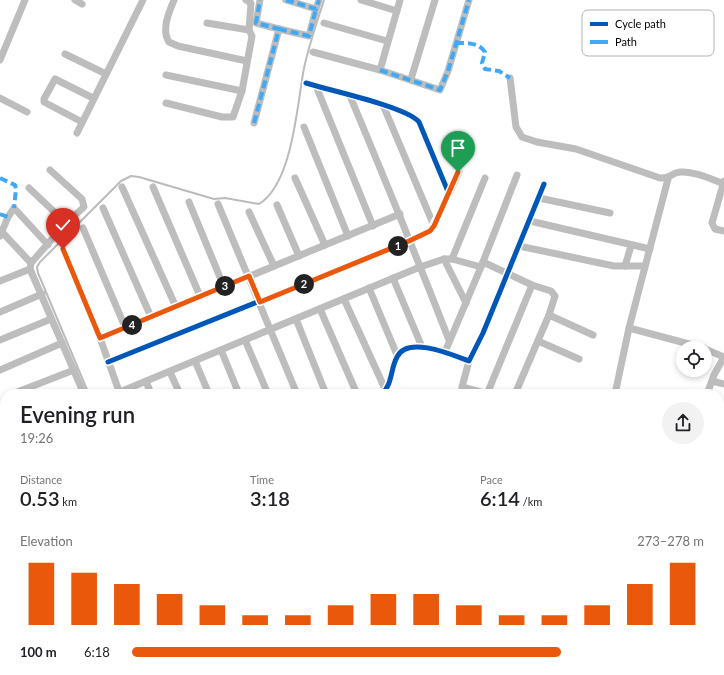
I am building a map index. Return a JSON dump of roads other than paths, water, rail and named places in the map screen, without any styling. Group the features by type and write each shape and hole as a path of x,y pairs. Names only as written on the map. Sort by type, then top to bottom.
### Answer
{"street":[{"path":"0,60 25,0"},
{"path":"75,0 82,4"},
{"path":"77,133 143,0"},
{"path":"174,0 166,24 166,38 169,42 178,46 247,61"},
{"path":"166,103 229,118 234,117 242,91 252,39 249,30 251,3 246,0"},
{"path":"260,0 256,23 309,36 319,0"},
{"path":"284,0 316,10"},
{"path":"361,0 397,10"},
{"path":"380,70 387,41 400,0"},
{"path":"411,79 435,0"},
{"path":"313,52 411,79 436,89 442,88 469,0"},
{"path":"207,23 249,30"},
{"path":"324,23 387,41"},
{"path":"254,123 279,29"},
{"path":"65,54 106,74"},
{"path":"166,75 242,91"},
{"path":"510,78 516,126 522,137 537,142 576,149 646,174 668,179 678,173 688,172 724,183 712,223 715,229 724,232"},
{"path":"82,122 44,102 44,99 55,79 94,98"},
{"path":"306,83 383,105 415,117 449,194"},
{"path":"316,86 373,226"},
{"path":"350,96 400,214 409,241 449,340"},
{"path":"0,98 27,112"},
{"path":"383,105 434,226"},
{"path":"304,127 348,236"},
{"path":"0,281 30,266 66,223 84,207 82,199 50,170"},
{"path":"108,362 260,302 430,231 434,226 458,172"},
{"path":"445,352 517,175"},
{"path":"295,178 325,245"},
{"path":"452,259 485,178"},
{"path":"616,389 629,328 668,179"},
{"path":"466,389 462,388 469,360 508,273 544,184"},
{"path":"122,187 176,307"},
{"path":"153,187 200,296"},
{"path":"29,188 66,223"},
{"path":"539,198 610,213"},
{"path":"189,202 224,287"},
{"path":"218,204 272,329 295,389"},
{"path":"277,205 299,256"},
{"path":"48,244 14,208 8,217 1,234 30,266 81,389"},
{"path":"103,208 151,317"},
{"path":"249,212 274,266"},
{"path":"100,338 400,214"},
{"path":"530,221 631,246 650,249"},
{"path":"83,228 125,327"},
{"path":"519,246 614,266 645,266"},
{"path":"625,266 631,246"},
{"path":"63,249 100,338 117,389"},
{"path":"444,259 466,303"},
{"path":"127,389 420,267 444,259 452,259 482,264 508,273 532,285 551,291 555,296 538,341 517,389"},
{"path":"393,278 422,347"},
{"path":"489,389 532,285"},
{"path":"369,288 397,355 391,381 386,389"},
{"path":"0,312 42,294"},
{"path":"344,299 383,389"},
{"path":"320,309 355,389"},
{"path":"548,315 593,335"},
{"path":"0,340 51,319"},
{"path":"296,319 324,389"},
{"path":"629,328 678,341"},
{"path":"245,340 266,389"},
{"path":"538,341 579,359"},
{"path":"0,370 62,343"},
{"path":"397,355 406,349 422,347 445,352 469,360"},
{"path":"221,350 238,389"},
{"path":"709,389 724,357 712,352"},
{"path":"194,361 207,389"},
{"path":"25,389 74,370"},
{"path":"170,372 178,389"},
{"path":"146,381 149,389"},
{"path":"712,381 724,384"}],"waterway":[{"path":"87,389 38,273 37,267 40,262 121,181 131,176 214,199 225,198 259,204 270,194 279,179 292,142 306,59 324,0"}]}
